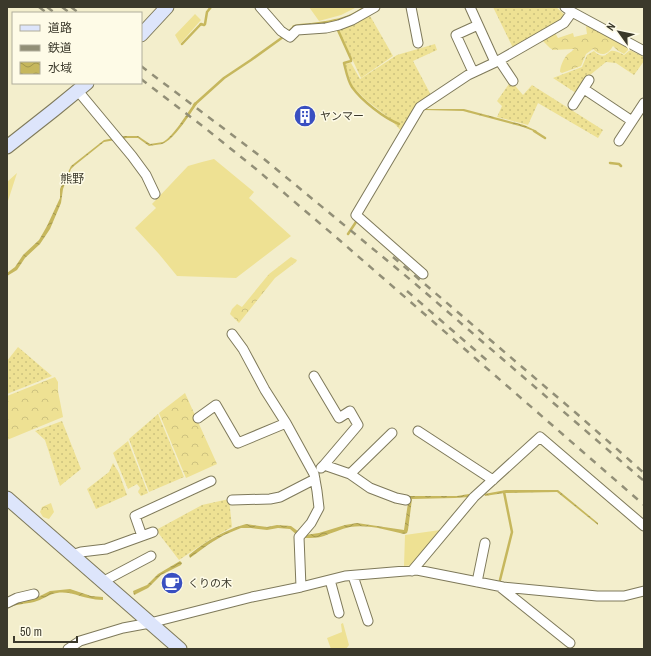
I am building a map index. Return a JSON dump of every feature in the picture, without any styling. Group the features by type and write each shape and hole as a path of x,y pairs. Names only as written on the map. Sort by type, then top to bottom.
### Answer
{"street":[{"path":"142,34 167,7"},
{"path":"260,7 281,32 290,37 297,30 339,26 375,7"},
{"path":"411,7 418,43"},
{"path":"470,7 497,61 513,81"},
{"path":"423,274 356,215 420,107 468,74 497,61 564,23 568,9 644,51"},
{"path":"473,72 456,35 478,25"},
{"path":"573,104 589,80"},
{"path":"7,147 82,87 146,175 155,194"},
{"path":"584,88 632,122"},
{"path":"619,141 644,103"},
{"path":"232,334 244,349 265,390 286,423 314,476 319,508 312,523 299,537 301,587"},
{"path":"232,500 270,499 280,497 314,476 358,425 350,411 339,418 314,376"},
{"path":"198,418 216,405 238,443 286,423"},
{"path":"418,431 493,480"},
{"path":"350,474 392,433"},
{"path":"412,571 474,497 540,437 644,526"},
{"path":"324,465 350,474 370,488 396,498 406,500"},
{"path":"142,536 134,516 211,481"},
{"path":"7,498 180,649"},
{"path":"72,555 81,552 106,549 153,532"},
{"path":"477,582 485,543"},
{"path":"102,582 151,556"},
{"path":"68,649 80,641 123,628 150,623 252,597 345,576 417,570 500,586 597,596 624,596 644,591"},
{"path":"353,576 368,621"},
{"path":"330,580 339,614"},
{"path":"500,586 570,643"},
{"path":"7,603 17,598 34,594"}],"green space":[{"path":"309,7 357,7 341,15 319,21"},
{"path":"493,7 556,7 566,16 514,50"},
{"path":"195,14 201,20 180,44 175,35"},
{"path":"369,14 393,56 361,78 338,29"},
{"path":"589,23 630,48 624,54 613,46 607,53 604,54 596,52 593,49 586,54 581,66 562,73 560,72 565,58 574,49 553,50 541,39 554,31 558,38 573,33 574,37 587,34 586,27"},
{"path":"435,44 437,50 413,61 432,97 403,133 389,118 366,100 352,86 345,64 351,63 360,79 397,55"},
{"path":"630,50 644,57 644,61 634,75 616,63 606,62 590,75 576,93 553,78 582,67 587,55 594,51 602,56 606,55 610,51 618,52 624,55"},
{"path":"511,81 523,95 532,85 543,92 528,125 497,117 502,106 497,101"},
{"path":"543,92 603,130 598,138 538,103"},
{"path":"214,159 254,192 249,198 291,236 236,278 177,276 135,228 156,208 152,204 188,166"},
{"path":"17,173 7,204 7,182"},
{"path":"291,257 297,260 296,262 275,278 239,323 230,314 232,309 237,304 242,307 269,274"},
{"path":"18,347 52,376 7,394 7,361"},
{"path":"55,377 58,382 58,391 63,417 7,440 7,396"},
{"path":"185,393 217,464 186,478 159,413"},
{"path":"158,414 184,477 149,492 129,439"},
{"path":"62,421 81,469 60,486 45,440 35,431"},
{"path":"128,441 148,493 141,496 138,492 140,488 137,484 128,489 113,453"},
{"path":"113,463 119,473 127,495 96,509 87,489 109,472"},
{"path":"229,499 232,527 179,560 156,530 202,505"},
{"path":"51,503 54,512 49,519 43,517 40,512 42,507"},
{"path":"440,530 413,565 404,566 405,535"},
{"path":"343,623 349,645 346,649 331,649 327,638 342,632 341,624"}],"water":[{"path":"363,7 369,7 349,18 294,29 292,26 338,18"},
{"path":"195,102 197,104 186,120 167,142 149,146 138,138 127,138 104,142 74,166 71,169 63,189 61,203 50,229 40,244 25,258 17,270 7,276 7,273 15,267 23,255 39,240 60,198 60,189 71,166 104,140 125,136 138,136 150,144 163,142 176,130"},
{"path":"422,109 464,109 524,125 537,131 536,132 523,127 463,111"},
{"path":"506,490 558,490 598,523 598,525 557,492 504,493 485,496 484,494"},
{"path":"469,494 469,497 412,499 408,530 407,533 404,534 377,528 357,526 343,529 322,537 305,538 305,535 357,523 404,530 409,496 457,496"},
{"path":"246,524 267,527 277,525 291,526 299,532 297,535 290,529 278,528 267,530 241,528 224,535 190,558 189,555 205,543 225,532"},
{"path":"180,561 182,563 181,565 161,575 148,588 134,595 133,591 147,585 158,574"},
{"path":"70,589 91,596 103,597 103,600 97,600 69,593 61,593 7,609 7,605 38,597 50,591"}],"waterway":[{"path":"182,44 201,24 205,24 207,12 211,7"},
{"path":"194,105 224,78 283,37 295,26"},
{"path":"337,28 351,59 351,61 344,63 348,79 352,87 361,98 387,118 399,124"},
{"path":"534,131 545,138"},
{"path":"610,163 619,164 621,166"},
{"path":"348,234 358,219"},
{"path":"500,580 512,532 504,492"}],"railway":[{"path":"39,7 46,12"},
{"path":"47,7 54,12"},
{"path":"62,7 69,12"},
{"path":"71,7 78,12"},
{"path":"142,67 264,159 412,281 644,481"},
{"path":"142,80 256,169 644,505"},
{"path":"393,257 644,473"},
{"path":"407,291 490,363"}],"place":[{"name":"ヤンマー","path":"305,116"},
{"name":"くりの木","path":"172,583"}],"district":[{"name":"熊野","path":"72,179"}]}
